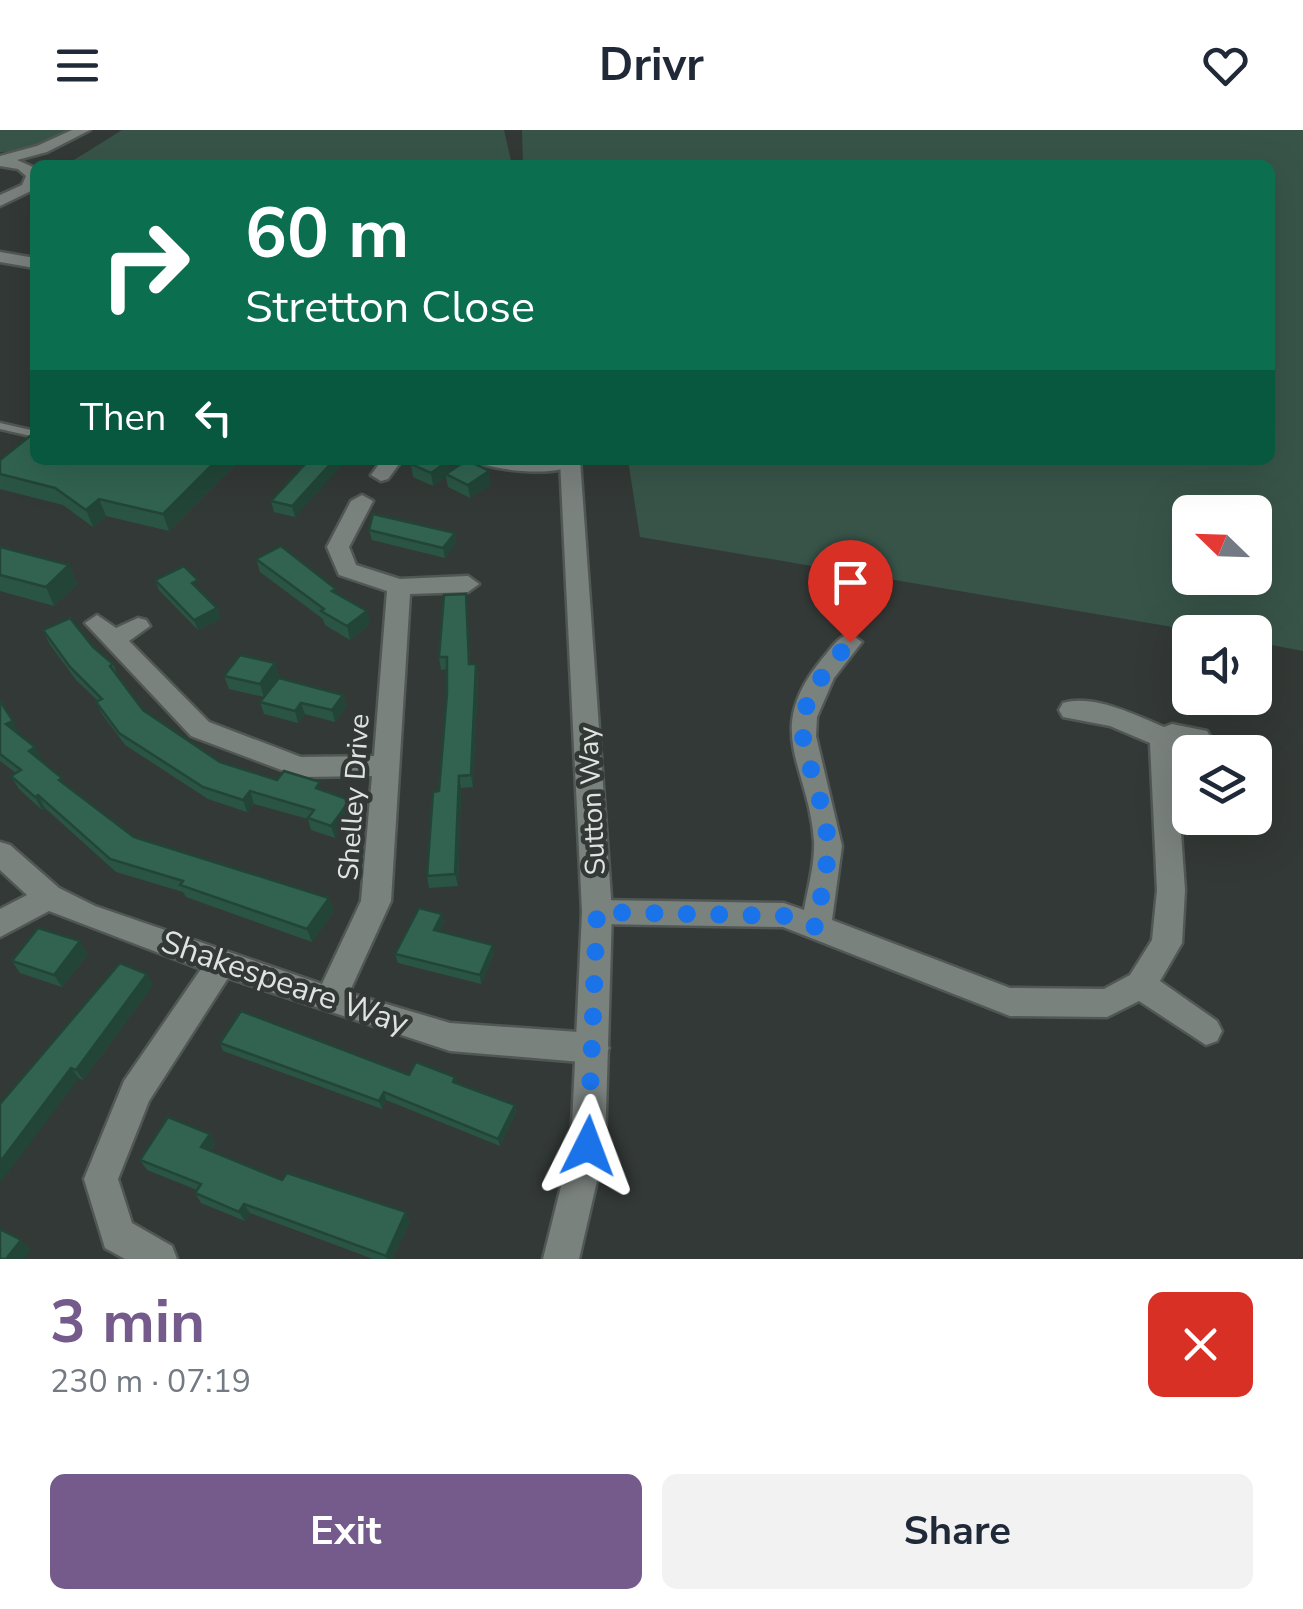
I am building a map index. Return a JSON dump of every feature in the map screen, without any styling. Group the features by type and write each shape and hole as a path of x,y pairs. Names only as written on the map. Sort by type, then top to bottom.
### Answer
{"street":[{"path":"0,161 58,143 83,130"},
{"path":"51,160 102,130"},
{"path":"0,161 30,167"},
{"path":"0,203 30,195"},
{"path":"0,257 30,262"},
{"path":"11,454 30,437"},
{"name":"Sutton Way","path":"561,1259 588,1146 597,912 570,465"},
{"path":"362,501 338,547 346,570 400,587 468,584"},
{"name":"Shelley Drive","path":"330,1000 376,901 400,587"},
{"path":"116,629 200,729 300,767 386,766"},
{"path":"816,927 828,838 800,733 805,707 835,647"},
{"path":"597,912 784,916 1010,1002 1107,1004 1141,985 1167,943 1171,890 1162,745 1182,738 1114,717 1072,710"},
{"name":"Shakespeare Way","path":"0,853 49,897 85,915 330,1000 450,1037 592,1048"},
{"path":"0,924 49,897"},
{"path":"159,1259 118,1235 101,1178 136,1092 222,962"},
{"path":"1141,985 1206,1031"}],"lane":[{"path":"0,426 30,432"}],"green space":[{"path":"0,130 71,130 37,146 0,152"},
{"path":"122,130 504,130 511,160 74,160"},
{"path":"522,130 1303,130 1303,651 1272,645 1272,615 1172,615 1172,627 640,537 629,465 1275,465 1275,160 523,160"}],"building":[{"path":"30,436 30,465 212,465 163,514 99,499 86,510 55,488 0,474 0,460"},
{"path":"304,465 329,465 292,506 271,501"},
{"path":"413,465 442,465 431,473"},
{"path":"460,465 477,465 489,471 468,485 446,474"},
{"path":"373,514 455,533 443,548 369,530"},
{"path":"281,546 336,589 332,591 367,611 347,626 321,611 324,609 256,559"},
{"path":"0,547 69,565 46,587 0,575"},
{"path":"184,566 198,580 192,583 217,608 194,620 155,580"},
{"path":"466,594 469,664 476,664 471,775 459,776 455,874 427,876 433,792 439,791 447,693 447,657 439,657 444,595"},
{"path":"70,618 93,647 113,664 110,666 143,710 220,762 277,780 284,771 320,782 316,788 350,800 331,826 308,818 314,810 250,791 243,800 203,787 119,733 96,702 102,699 70,667 43,630"},
{"path":"240,655 275,663 260,684 224,676"},
{"path":"279,678 343,695 332,710 301,703 295,711 260,702"},
{"path":"0,701 13,721 6,724 35,747 29,751 62,778 59,780 134,837 329,898 307,929 180,885 183,881 110,859 11,776 21,770 0,754"},
{"path":"419,908 442,914 434,930 493,945 480,975 395,954"},
{"path":"38,928 80,941 54,975 12,961"},
{"path":"120,963 147,974 76,1070 71,1068 0,1162 0,1104"},
{"path":"241,1011 409,1075 416,1062 455,1077 453,1082 515,1105 498,1139 384,1092 379,1101 220,1043"},
{"path":"168,1117 210,1134 201,1147 282,1180 287,1173 406,1212 386,1256 244,1204 239,1212 195,1193 201,1184 140,1160"},
{"path":"0,1229 21,1240 6,1259 0,1259"}],"route":[{"path":"588,1146 597,912 784,916 816,927 828,838 800,733 805,707 850,642"}]}
